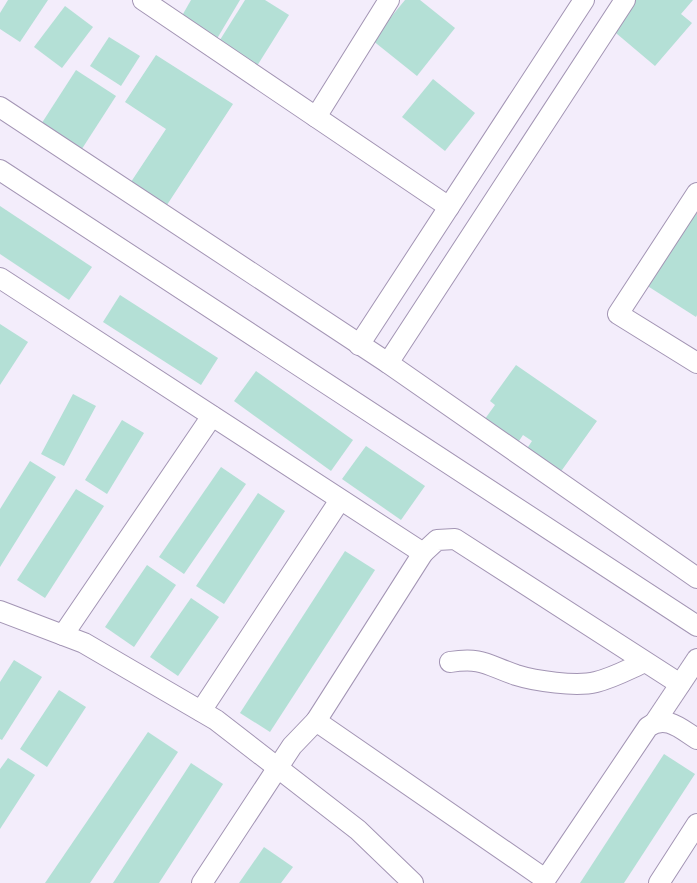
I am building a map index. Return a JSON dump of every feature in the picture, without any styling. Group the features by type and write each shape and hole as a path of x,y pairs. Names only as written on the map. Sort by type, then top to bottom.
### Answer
{"street":[{"path":"143,0 449,207"},
{"path":"316,117 389,0"},
{"path":"360,345 584,0"},
{"path":"388,363 625,0"},
{"path":"0,107 388,363 697,578"},
{"path":"0,170 697,626"},
{"path":"697,194 618,314 697,363"},
{"path":"0,278 423,554"},
{"path":"63,635 212,416"},
{"path":"201,711 340,500"},
{"path":"202,883 292,746 316,720 423,554 437,540 455,540 680,684"},
{"path":"0,611 84,643 201,711 358,830 413,883"},
{"path":"450,662 470,659 492,664 516,675 574,684 594,682 645,662"},
{"path":"316,720 544,881 697,659"},
{"path":"655,722 672,722 697,739"},
{"path":"659,883 697,824"}],"building":[{"path":"8,0 48,0 20,42 0,29 0,13"},
{"path":"191,0 240,0 215,42 179,21"},
{"path":"245,0 265,0 289,15 252,74 213,51"},
{"path":"405,0 420,0 455,28 417,76 372,40"},
{"path":"634,0 693,0 681,14 692,23 655,66 610,28"},
{"path":"65,6 93,27 62,68 34,47"},
{"path":"109,37 140,56 121,86 90,66"},
{"path":"156,55 233,104 163,211 127,188 166,129 125,102"},
{"path":"76,70 116,96 78,155 38,129"},
{"path":"433,79 475,113 445,151 402,117"},
{"path":"697,196 697,315 696,317 646,285"},
{"path":"0,206 92,267 69,300 0,254"},
{"path":"120,295 218,358 201,385 103,322"},
{"path":"0,324 28,342 0,385"},
{"path":"516,365 597,421 557,477 524,453 532,441 523,435 515,447 482,423 495,405 490,401"},
{"path":"256,371 353,440 331,471 234,401"},
{"path":"73,394 96,406 64,466 41,454"},
{"path":"122,420 144,433 107,494 85,480"},
{"path":"366,446 425,486 401,520 342,479"},
{"path":"30,461 56,477 0,567 0,509"},
{"path":"221,467 246,484 184,574 159,557"},
{"path":"76,489 104,506 45,598 17,580"},
{"path":"258,493 285,511 224,604 196,586"},
{"path":"345,551 375,570 270,732 240,713"},
{"path":"147,565 176,585 134,647 105,627"},
{"path":"191,598 219,617 178,676 150,657"},
{"path":"14,660 42,677 2,740 0,739 0,682"},
{"path":"59,690 86,707 47,767 20,749"},
{"path":"148,732 178,752 90,883 45,883"},
{"path":"664,754 695,774 624,883 580,883"},
{"path":"8,758 35,775 0,829 0,769"},
{"path":"191,763 223,784 159,883 113,883"},
{"path":"264,847 293,867 281,883 239,883"}]}
